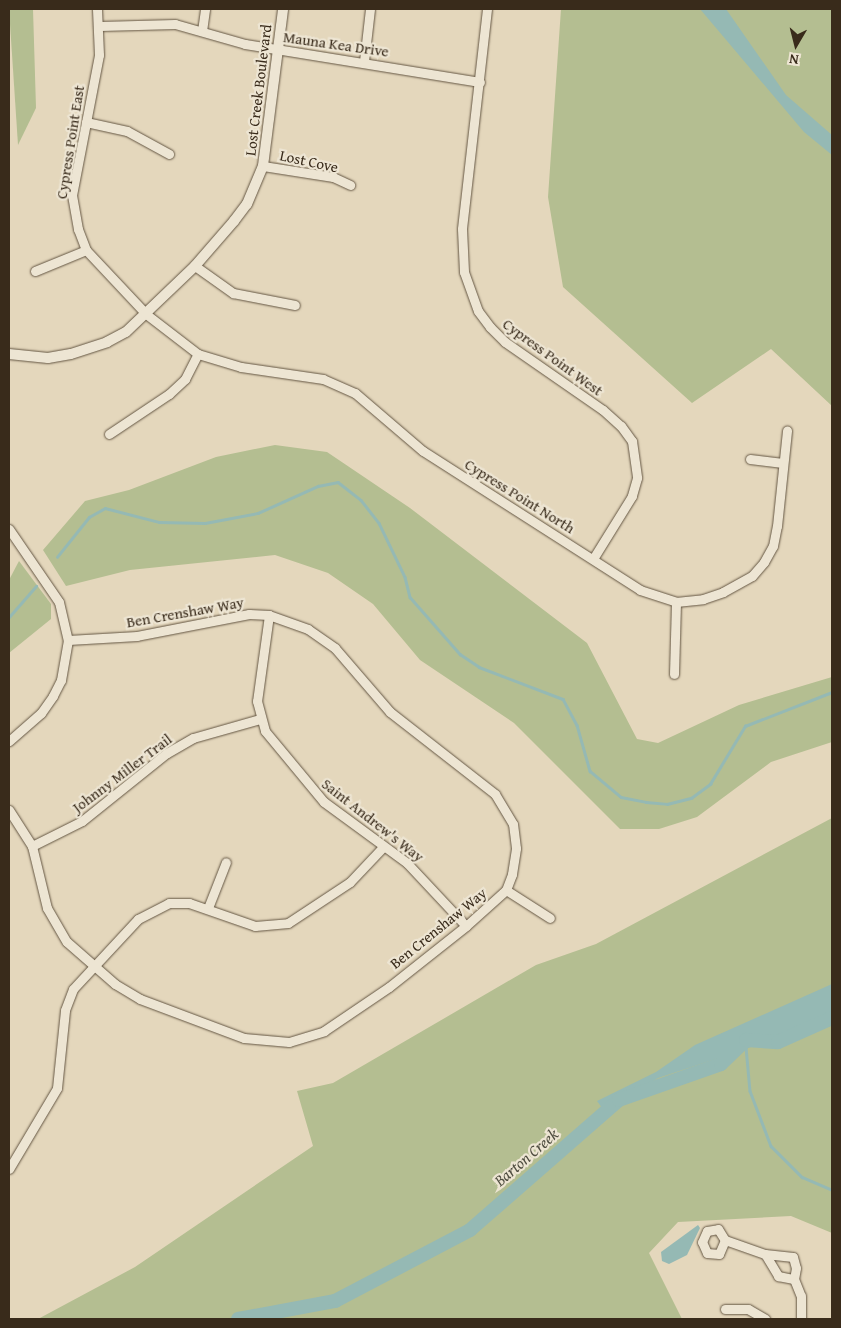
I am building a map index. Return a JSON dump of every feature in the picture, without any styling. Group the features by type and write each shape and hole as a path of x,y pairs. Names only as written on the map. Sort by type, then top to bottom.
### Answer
{"street":[{"name":"Cypress Point East","path":"97,9 100,26 99,55 72,195 78,229 86,250 146,314"},
{"path":"202,31 205,9"},
{"name":"Lost Creek Boulevard","path":"9,354 48,358 88,350 126,332 196,266 246,204 263,166 283,9"},
{"path":"364,61 370,9"},
{"name":"Cypress Point West","path":"487,9 462,228 469,292 478,311 505,342 621,426 632,441 636,457 637,478 632,496 593,559"},
{"name":"Mauna Kea Drive","path":"100,26 175,24 279,50 364,61 480,82"},
{"path":"86,122 127,131 169,154"},
{"name":"Lost Cove","path":"263,166 333,177 350,185"},
{"path":"35,271 86,250"},
{"path":"196,266 233,293 295,305"},
{"name":"Cypress Point North","path":"146,314 198,354 241,367 323,379 354,393 423,451 640,590 676,602 702,599 723,592 752,576 764,562 773,546 787,431"},
{"path":"109,434 169,394 185,379 198,354"},
{"path":"750,459 783,463"},
{"path":"9,529 59,602 68,640 61,680 53,696 42,713 9,741"},
{"path":"674,674 676,602"},
{"name":"Ben Crenshaw Way","path":"9,810 32,846 47,908 55,926 67,942 93,966 140,1000 200,1024 244,1038 289,1042 324,1031 389,987 466,926 506,890 515,864 513,824 495,794 390,712 322,637 270,615 218,617 137,636 68,640"},
{"name":"Saint Andrew's Way","path":"270,615 257,702 260,719 265,731 311,790 426,880 466,926"},
{"name":"Johnny Miller Trail","path":"32,846 82,821 167,753 193,738 260,719"},
{"path":"9,1169 57,1088 68,1000 93,966 138,919 152,910 179,903 208,908 255,926 288,923 350,882 383,846"},
{"path":"208,908 226,862"},
{"path":"506,890 550,918"},
{"path":"724,1240 765,1254 793,1257 796,1268 794,1279 801,1296 801,1319"},
{"path":"765,1254 778,1276 794,1279"},
{"path":"726,1309 748,1309 765,1319"}],"green space":[{"path":"9,9 33,9 36,108 18,145"},
{"path":"561,9 832,9 832,406 771,349 692,403 563,287 548,197"},
{"path":"275,445 327,452 410,508 587,643 637,739 658,743 739,705 832,677 832,742 771,762 697,817 659,829 620,829 514,723 420,660 373,604 328,573 275,555 130,570 66,586 43,550 85,501 129,490 216,457"},
{"path":"19,561 51,604 51,619 9,653 9,580"},
{"path":"832,818 832,1233 791,1216 678,1222 649,1253 682,1319 38,1319 135,1267 313,1146 297,1091 333,1083 536,965 596,944"}],"water":[{"path":"700,9 726,9 786,95 832,135 832,155 804,132"},
{"path":"832,984 832,1013 746,1049 658,1078 605,1112 597,1101 656,1072 695,1045"},
{"path":"698,1225 700,1228 687,1255 669,1264 662,1261 661,1252"}],"waterway":[{"path":"57,557 89,517 105,508 159,522 205,523 258,513 318,486 338,482 361,500 379,523 405,577 410,597 460,654 479,667 563,699 577,725 590,771 621,797 646,802 667,804 691,798 710,784 745,726 832,692"},
{"path":"9,617 36,586"},
{"name":"Barton Creek","path":"238,1319 335,1301 470,1230 619,1100 721,1064 746,1040 778,1042 832,1018"},
{"path":"746,1047 750,1091 771,1146 802,1177 832,1190"}]}
